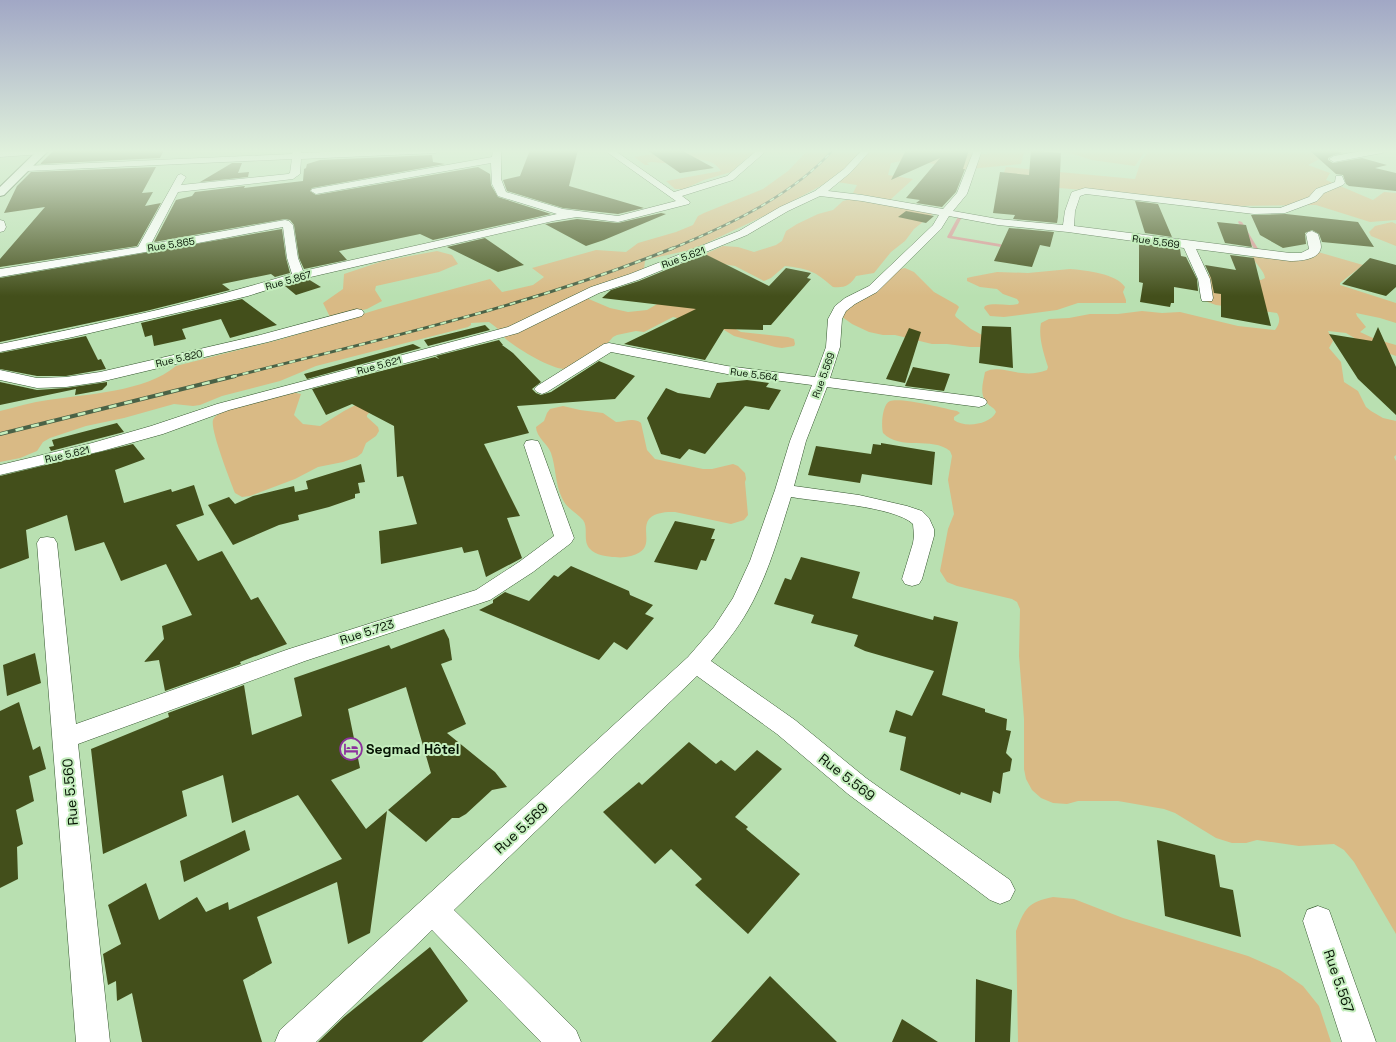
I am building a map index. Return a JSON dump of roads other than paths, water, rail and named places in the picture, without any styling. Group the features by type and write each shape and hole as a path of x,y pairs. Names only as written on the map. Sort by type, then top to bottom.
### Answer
{"street":[{"path":"143,248 171,199"},
{"path":"517,199 562,212 618,219 685,202 678,199"},
{"name":"Rue 5.621","path":"0,470 96,448 157,430 224,407 513,330 595,290 634,277 743,234 784,209 807,199"},
{"path":"857,199 946,212 998,222 1068,229 1068,220 1071,214 1070,208 1074,199"},
{"name":"Rue 5.569","path":"292,1042 696,663 722,633 743,600 760,562 784,490 798,441 821,383 833,347 835,319 840,309 850,301 873,289 937,227 946,212 957,199"},
{"path":"1142,199 1254,211 1281,211 1313,199"},
{"name":"Rue 5.867","path":"0,348 74,333 198,304 243,293 299,276 538,221 576,214"},
{"path":"0,223 0,230"},
{"name":"Rue 5.865","path":"0,273 285,223 290,228 291,256 299,276"},
{"name":"Rue 5.569","path":"1068,229 1188,245 1204,279 1207,298"},
{"path":"1188,245 1268,255 1303,257 1314,251 1315,246 1312,234"},
{"name":"Rue 5.820","path":"0,375 36,383 66,382 100,377 263,339 357,313"},
{"name":"Rue 5.564","path":"542,389 609,347 704,366 821,383 979,402"},
{"name":"Rue 5.723","path":"65,738 297,655 483,595 526,567 564,538 532,445"},
{"path":"784,490 885,505 917,515 922,521 925,533 912,579"},
{"name":"Rue 5.560","path":"47,543 92,1042"},
{"name":"Rue 5.569","path":"696,663 732,687 786,727 857,786 1000,890"},
{"path":"433,910 564,1042"},
{"name":"Rue 5.567","path":"1318,921 1359,1042"}],"waterway":[{"path":"961,215 949,237 1000,246"},
{"path":"1240,222 1258,252"}],"railway":[{"path":"671,249 736,220 772,199"},
{"path":"235,376 399,335 510,304 619,269 673,248"},
{"path":"0,434 235,376"},
{"path":"231,377 235,376"}],"place":[{"name":"Segmad Hôtel","path":"351,749"}]}
